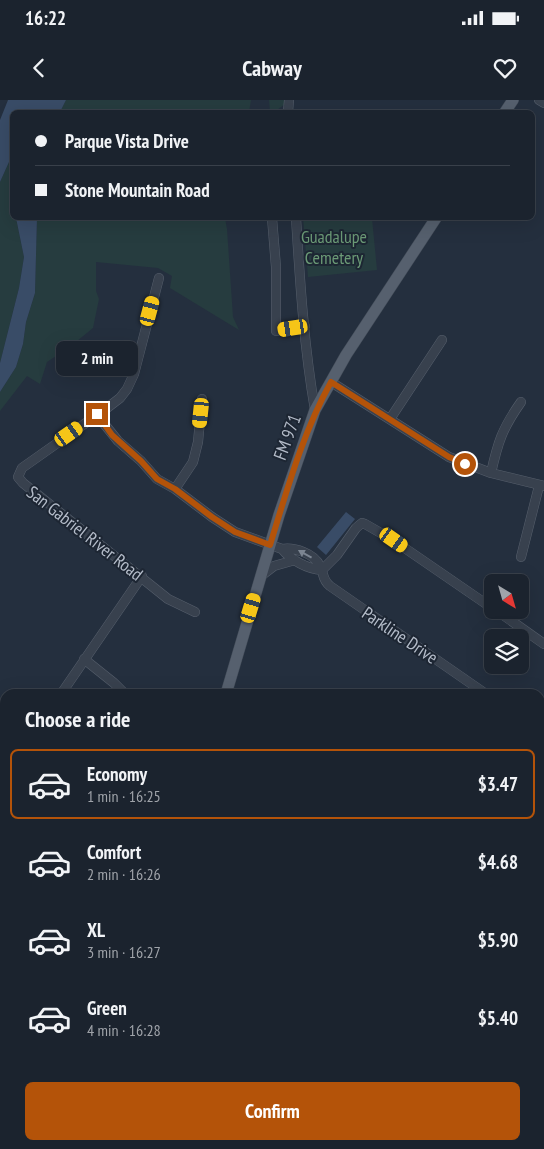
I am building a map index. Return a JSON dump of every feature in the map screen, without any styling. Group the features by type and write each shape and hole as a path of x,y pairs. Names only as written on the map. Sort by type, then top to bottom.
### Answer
{"main road":[{"name":"FM 971","path":"227,689 286,493 316,410 355,341 435,220"}],"street":[{"path":"539,100 544,103"},
{"path":"272,220 276,267 276,331 305,326"},
{"path":"296,220 298,260 310,383 316,410"},
{"name":"San Gabriel River Road","path":"159,278 134,374 127,389 120,398 22,468 18,477 168,599 195,612"},
{"path":"390,419 442,340"},
{"path":"331,382 449,457 491,473 542,486 521,557"},
{"path":"175,489 193,462 198,442 202,399"},
{"path":"491,473 503,429 521,402"},
{"name":"Parkline Drive","path":"97,414 112,435 162,483 175,489 235,532 282,549 295,560 312,570 322,570"},
{"path":"322,570 345,546 356,528 365,524 394,540 484,602"},
{"name":"Parkline Drive","path":"282,549 290,548 301,551 319,563 325,583 479,689"},
{"path":"261,576 274,566 295,560"},
{"path":"64,689 142,576"},
{"path":"509,619 544,644"},
{"path":"84,659 119,689"}],"green space":[{"path":"66,100 251,100 249,110 61,110"},
{"path":"269,100 291,100 277,110 270,110"},
{"path":"10,162 10,220 16,220 24,257 19,288 0,363 0,182"},
{"path":"37,220 225,220 233,317 239,330 170,288 172,276 158,268 96,262 96,291 99,299 93,328 47,362 40,384 27,376 0,411 0,392 16,367 23,344 26,322 35,293"},
{"name":"Guadalupe Cemetery","path":"303,220 372,220 377,270 308,277"}],"water":[{"path":"8,100 66,100 61,110 10,110 10,162 0,182 0,120"},
{"path":"16,220 37,220 35,293 26,322 23,344 16,367 0,392 0,363 19,288 24,257"},
{"path":"346,512 355,519 326,555 317,547"}],"route":[{"path":"97,414 112,435 162,483 175,489 235,532 270,545 286,493 316,410 331,382 449,457 465,464"}]}
